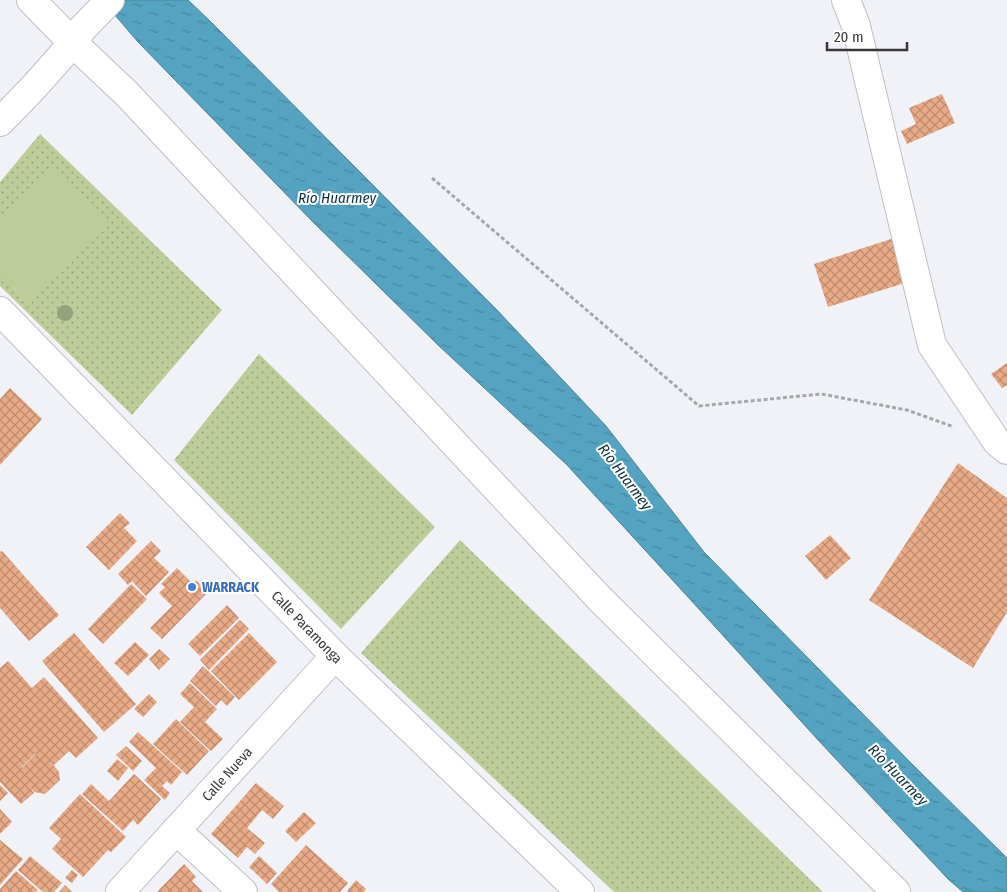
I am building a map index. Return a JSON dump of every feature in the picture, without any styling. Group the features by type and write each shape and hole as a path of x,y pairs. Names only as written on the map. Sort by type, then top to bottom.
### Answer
{"street":[{"path":"31,0 77,36 127,94 600,599 896,892"},
{"path":"0,122 33,88 110,0"},
{"path":"846,0 856,26 932,344 1002,446"},
{"name":"Calle Paramonga","path":"0,311 335,656 580,892"},
{"name":"Calle Nueva","path":"120,892 335,656"},
{"path":"176,830 243,892"}],"path":[{"path":"432,178 700,406 821,394 907,410 1002,446"}],"green space":[{"path":"40,134 222,310 132,415 0,286 0,182"},
{"path":"54,167 110,224 30,303 0,271 0,223"},
{"path":"259,354 435,527 341,629 174,460"},
{"path":"460,540 823,892 614,892 361,653"}],"water":[{"name":"Río Huarmey","path":"102,0 188,0 211,22 496,309 606,426 704,552 1007,858 1007,892 963,892 948,879 567,465 438,345 313,222 138,42"}],"building":[{"path":"942,94 955,123 907,144 901,131 916,124 909,108"},
{"path":"894,238 908,282 828,307 814,264"},
{"path":"1007,363 1007,385 1002,388 991,374"},
{"path":"10,388 42,419 0,465 0,399"},
{"path":"958,463 1007,498 1007,612 973,668 869,600"},
{"path":"120,513 130,523 124,528 137,541 109,570 86,547"},
{"path":"830,535 851,558 826,580 805,556"},
{"path":"151,541 161,551 154,558 169,572 146,596 132,581 128,585 118,574"},
{"path":"2,551 59,615 29,641 0,608 0,552"},
{"path":"177,568 193,584 196,580 208,592 162,639 150,628 172,606 159,593 165,587 161,584"},
{"path":"131,584 147,599 103,644 88,629"},
{"path":"227,605 239,618 200,656 188,644"},
{"path":"240,620 249,629 209,670 200,660"},
{"path":"74,633 136,704 104,732 42,661"},
{"path":"249,633 277,662 239,700 211,671"},
{"path":"135,642 149,655 128,676 114,663"},
{"path":"159,649 170,659 159,670 149,659"},
{"path":"8,661 32,688 44,677 98,738 76,758 69,751 54,765 49,759 59,772 60,780 45,794 34,792 27,784 34,793 21,804 0,782 0,668"},
{"path":"203,666 235,697 227,706 221,700 216,706 190,681"},
{"path":"190,683 217,709 205,722 223,739 211,751 180,722 194,707 180,694"},
{"path":"149,694 157,702 143,717 134,709"},
{"path":"176,719 209,751 187,775 153,744"},
{"path":"138,732 182,772 171,785 167,781 162,786 170,793 165,800 144,780 156,768 129,742"},
{"path":"126,746 142,761 133,771 116,755"},
{"path":"117,759 128,768 118,781 107,771"},
{"path":"134,774 161,799 138,825 133,820 123,831 82,794 91,784 109,801"},
{"path":"256,783 284,806 273,819 262,810 247,828 265,843 255,854 247,847 238,858 211,834"},
{"path":"0,785 8,793 0,801"},
{"path":"80,794 126,837 111,852 108,850 83,877 52,849 61,839 49,828"},
{"path":"0,809 12,822 0,834"},
{"path":"304,812 316,823 296,842 285,831"},
{"path":"0,840 23,859 0,885"},
{"path":"306,845 348,883 340,892 279,892 271,884"},
{"path":"30,856 62,883 54,892 43,892 18,870"},
{"path":"259,856 277,873 267,884 249,867"},
{"path":"184,864 196,877 192,881 203,892 157,892"},
{"path":"72,870 78,875 72,883 65,878"},
{"path":"16,871 38,890 36,892 0,892 0,889"},
{"path":"356,880 366,889 364,892 348,892 347,891"},
{"path":"65,885 72,892 59,892"}],"place":[{"name":"WARRACK","path":"192,587"}]}
